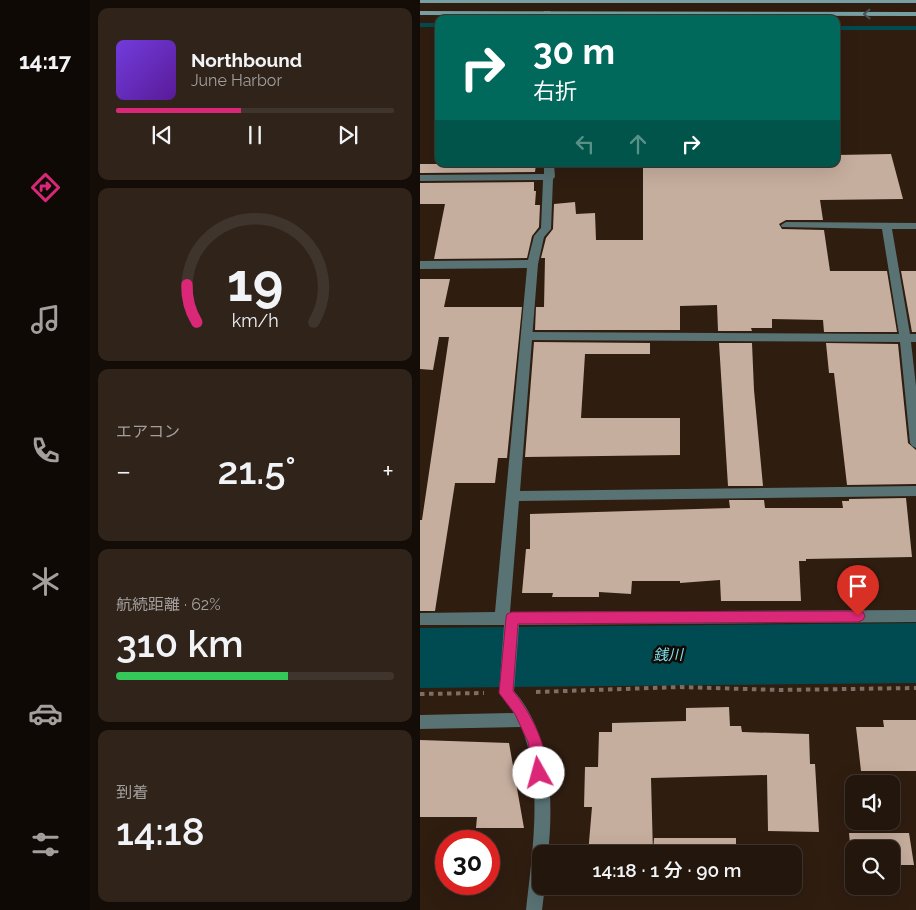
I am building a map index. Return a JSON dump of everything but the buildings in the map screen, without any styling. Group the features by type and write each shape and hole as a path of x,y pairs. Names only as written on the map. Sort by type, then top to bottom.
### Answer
{"main road":[{"path":"420,1 916,0"},
{"path":"420,13 505,15"},
{"path":"732,15 916,14"}],"street":[{"path":"534,910 542,838 541,788 535,742 520,710 506,687 513,496 533,264 539,236 546,229 549,167"},
{"path":"420,178 550,177"},
{"path":"786,225 916,226"},
{"path":"886,226 910,338 916,443"},
{"path":"420,265 533,264"},
{"path":"527,336 910,338"},
{"path":"513,496 916,491"},
{"path":"420,619 508,622 916,616"},
{"path":"420,722 525,720"}],"path":[{"path":"420,694 506,687 680,687 779,690 916,688"}],"waterway":[{"path":"420,25 435,25"},
{"path":"840,28 916,28"},
{"name":"銭川","path":"420,658 916,653"}],"route":[{"path":"539,773 535,742 520,710 506,693 512,618 858,616"}]}
